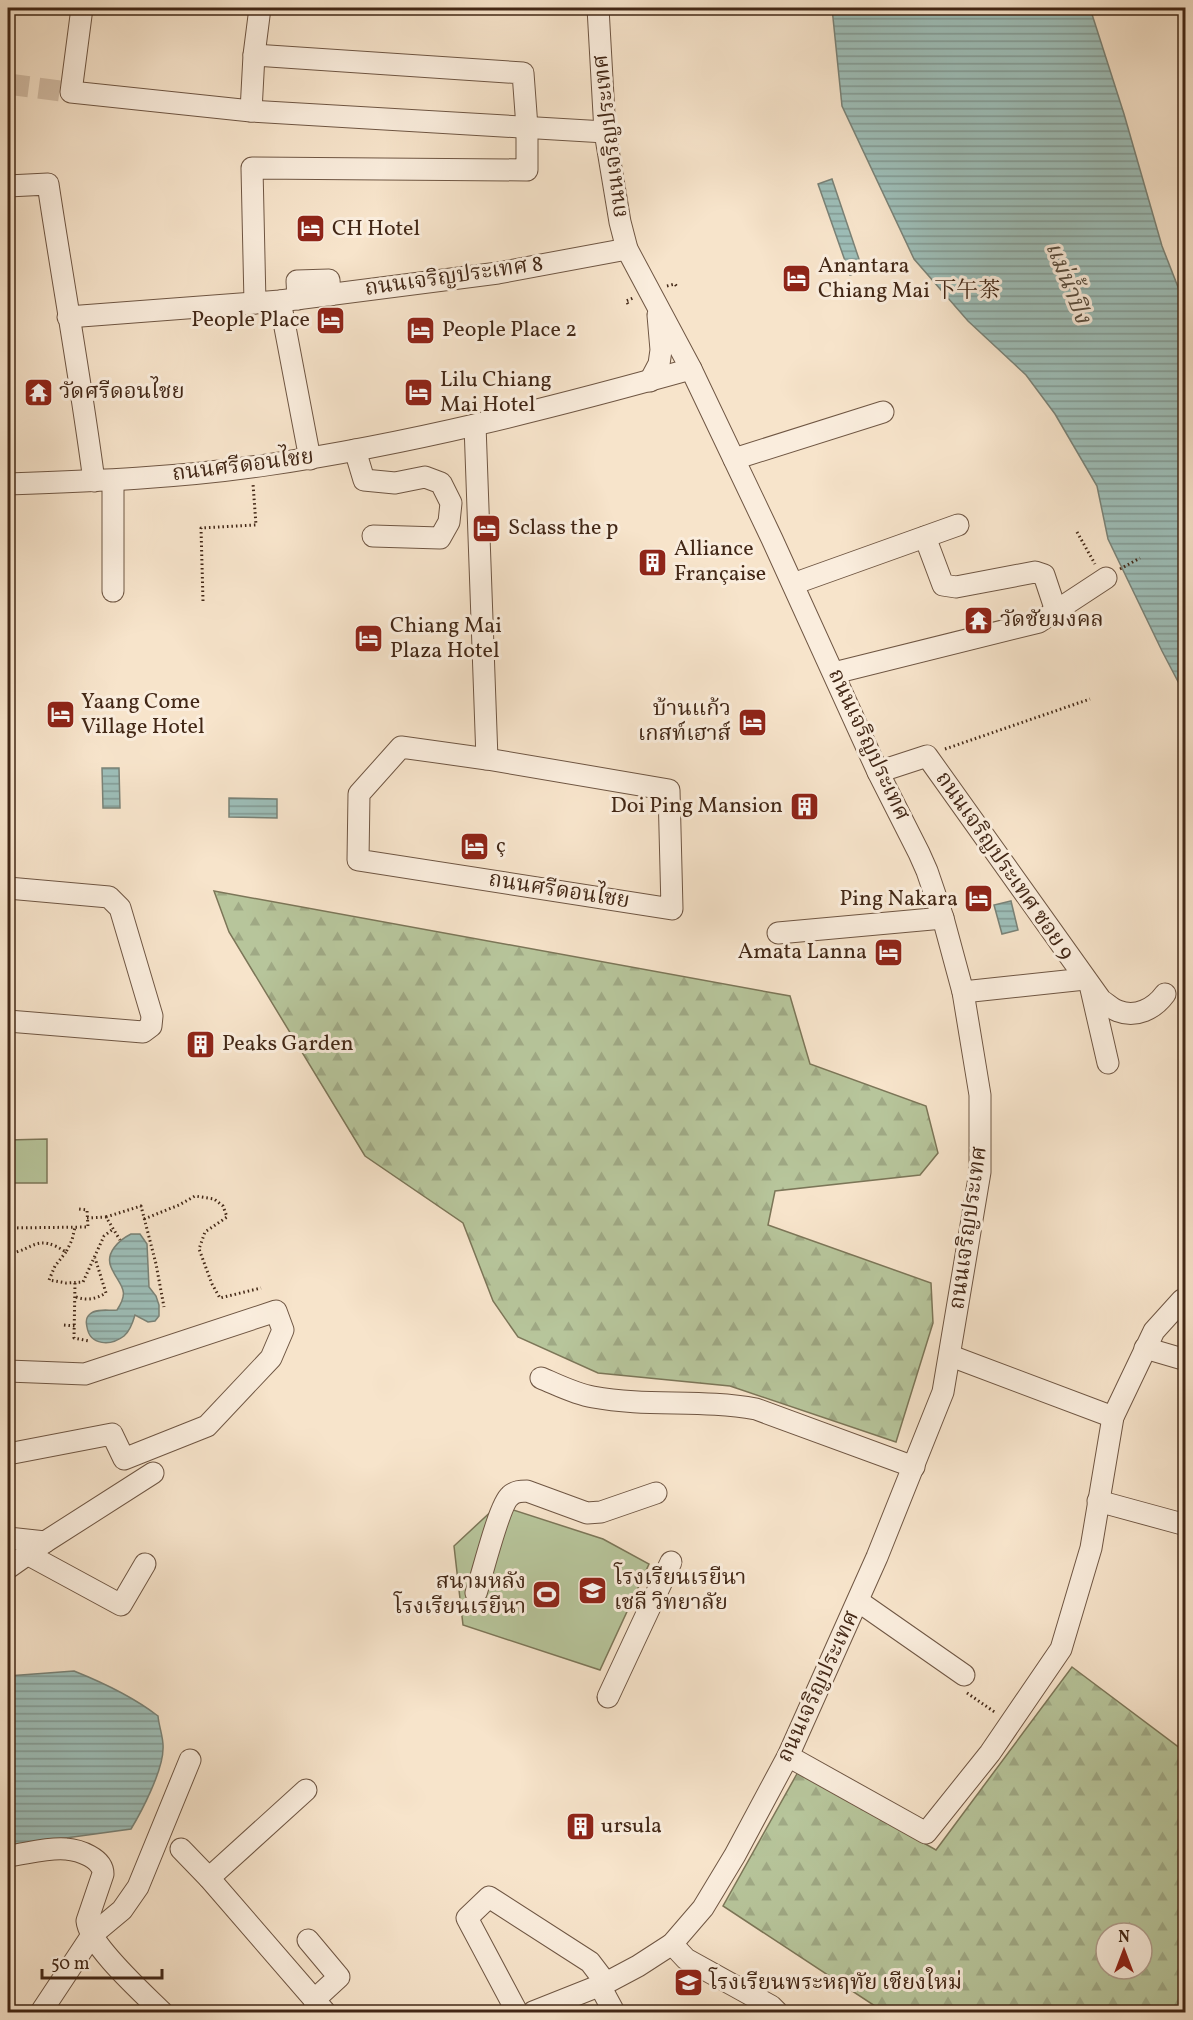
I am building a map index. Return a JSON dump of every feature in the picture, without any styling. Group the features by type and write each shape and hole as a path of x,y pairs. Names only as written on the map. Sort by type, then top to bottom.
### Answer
{"street":[{"path":"82,8 66,91 252,111 605,132"},
{"path":"252,111 254,55 260,8"},
{"name":"ถนนเจริญประเทศ","path":"533,2013 603,1985 639,1966 672,1944 703,1908 735,1855 788,1756 858,1601 943,1392 951,1356 980,1172 981,1150 980,1095 963,992 943,918 920,853 878,772 793,584 691,369 627,249 620,222 605,132 598,8"},
{"path":"254,55 523,73 527,127 527,170 252,168 255,303"},
{"path":"8,186 48,184 68,317 103,481 113,591"},
{"name":"ถนนเจริญประเทศ 8","path":"68,317 289,300 498,273 627,249"},
{"path":"289,300 310,459"},
{"path":"650,381 659,364 661,350 658,308"},
{"name":"ถนนศรีดอนไชย","path":"8,484 103,481 252,467 310,459 475,425 691,369"},
{"path":"734,459 883,412"},
{"path":"475,425 486,759"},
{"path":"355,450 364,480 395,483 425,477 441,483 451,503 449,522 440,538 373,536"},
{"path":"793,584 958,525"},
{"path":"925,537 944,585 956,587 1035,572 1040,573 1044,575 1056,611"},
{"path":"834,673 1039,622 1105,578"},
{"name":"ถนนศรีดอนไชย","path":"401,747 486,759 669,790 672,909 358,860 359,794 401,747"},
{"name":"ถนนเจริญประเทศ ซอย 9","path":"878,772 927,756 1088,983"},
{"path":"8,888 109,897 120,908 152,1016 151,1026 143,1032 8,1021"},
{"path":"778,933 943,918"},
{"path":"963,992 1088,983"},
{"path":"1088,983 1101,1000 1117,1011 1128,1013 1138,1013 1157,1005 1165,994"},
{"path":"1088,983 1108,1063"},
{"path":"788,1756 926,1833 990,1753 1061,1649 1091,1548 1113,1418 1154,1331 1182,1300"},
{"path":"8,1371 85,1374 276,1311 283,1330 271,1358 207,1426 124,1459 112,1434 8,1454"},
{"path":"1145,1348 1185,1360"},
{"path":"951,1356 1113,1418"},
{"path":"541,1378 574,1393 593,1397 628,1401 731,1405 756,1409 914,1467"},
{"path":"8,1568 153,1473"},
{"path":"476,1593 496,1527 507,1499 511,1495 519,1491 527,1491 588,1513 601,1512 656,1493"},
{"path":"1098,1502 1185,1525"},
{"path":"8,1538 45,1542"},
{"path":"27,1554 122,1605 145,1564"},
{"path":"608,1697 671,1562"},
{"path":"858,1601 965,1683"},
{"path":"41,2013 92,1935 122,1910 138,1887 190,1760"},
{"path":"208,1878 306,1790"},
{"path":"8,1856 68,1849 97,1861 103,1869 103,1874 87,1921 92,1935 119,1968 162,2013"},
{"path":"181,1849 320,2006 339,1977 308,1940"},
{"path":"517,2013 467,1918 489,1897 590,1962 603,1985 614,2013"},
{"path":"672,1944 686,1959 771,2006 777,2013"}],"path":[{"path":"667,286 675,284 677,286"},
{"path":"628,304 626,301 635,298"},
{"path":"203,601 201,528 256,525 252,467"},
{"path":"1077,532 1105,578"},
{"path":"927,756 1090,699"},
{"path":"144,1219 195,1196 214,1199 223,1206 227,1217 205,1232 199,1249 212,1284 220,1298 261,1288"},
{"path":"87,1218 106,1217 141,1206 164,1307"},
{"path":"8,1228 88,1227 87,1210 79,1209"},
{"path":"106,1217 120,1240"},
{"path":"75,1227 72,1240 49,1280 66,1283 83,1282 104,1236 113,1229"},
{"path":"8,1254 25,1250 33,1243 45,1242 56,1245 66,1252"},
{"path":"75,1297 97,1299 106,1293 95,1258"},
{"path":"75,1282 74,1338 89,1341"},
{"path":"64,1325 75,1326"},
{"path":"965,1683 1011,1723"}],"green space":[{"path":"214,891 790,996 810,1064 926,1106 938,1153 920,1175 775,1191 768,1225 931,1283 933,1323 896,1442 730,1386 598,1373 518,1337 493,1301 463,1223 365,1156 229,932"},
{"path":"47,1139 47,1183 8,1183 8,1140"},
{"name":"สนามหลัง โรงเรียนเรยีนา","path":"498,1505 603,1539 649,1564 600,1670 463,1625 454,1546"},
{"path":"1072,1667 1185,1752 1186,1999 1174,2012 884,2012 723,1906 798,1772 936,1850"}],"water":[{"name":"แม่น้ำปิง","path":"832,8 1090,8 1124,114 1162,246 1185,305 1185,695 1108,539 1097,486 1055,414 1026,375 968,321 914,259 842,106"},
{"path":"832,179 863,271 850,275 818,184"},
{"path":"102,768 119,768 120,808 103,808"},
{"path":"229,798 277,799 277,818 229,817"},
{"path":"1011,901 1018,930 1002,934 994,905"},
{"path":"131,1234 140,1234 147,1244 149,1287 156,1296 159,1316 155,1321 148,1322 135,1315 130,1329 124,1336 107,1343 97,1341 89,1333 87,1318 96,1311 117,1310 121,1303 123,1292 111,1267 110,1257 118,1243"},
{"path":"74,1671 118,1690 158,1716 163,1749 156,1779 131,1829 8,1846 8,1676"}],"tunnel":[{"path":"8,84 61,91"}],"place":[{"name":"CH Hotel","path":"311,229"},
{"name":"Anantara Chiang Mai 下午茶","path":"797,279"},
{"name":"People Place","path":"331,320"},
{"name":"People Place 2","path":"421,330"},
{"name":"วัดศรีดอนไชย","path":"38,392"},
{"name":"Lilu Chiang Mai Hotel","path":"419,393"},
{"name":"Sclass the p","path":"487,528"},
{"name":"Alliance Française","path":"653,562"},
{"name":"วัดชัยมงคล","path":"979,620"},
{"name":"Chiang Mai Plaza Hotel","path":"369,639"},
{"name":"Yaang Come Village Hotel","path":"60,715"},
{"name":"บ้านแก้ว เกสท์เฮาส์","path":"752,722"},
{"name":"Doi Ping Mansion","path":"804,806"},
{"name":"ç","path":"475,846"},
{"name":"Ping Nakara","path":"979,899"},
{"name":"Amata Lanna","path":"888,952"},
{"name":"Peaks Garden","path":"201,1044"},
{"name":"โรงเรียนเรยีนา เชลี วิทยาลัย","path":"593,1591"},
{"name":"สนามหลัง โรงเรียนเรยีนา","path":"547,1595"},
{"name":"ursula","path":"580,1826"},
{"name":"โรงเรียนพระหฤทัย เชียงใหม่","path":"688,1983"}]}
